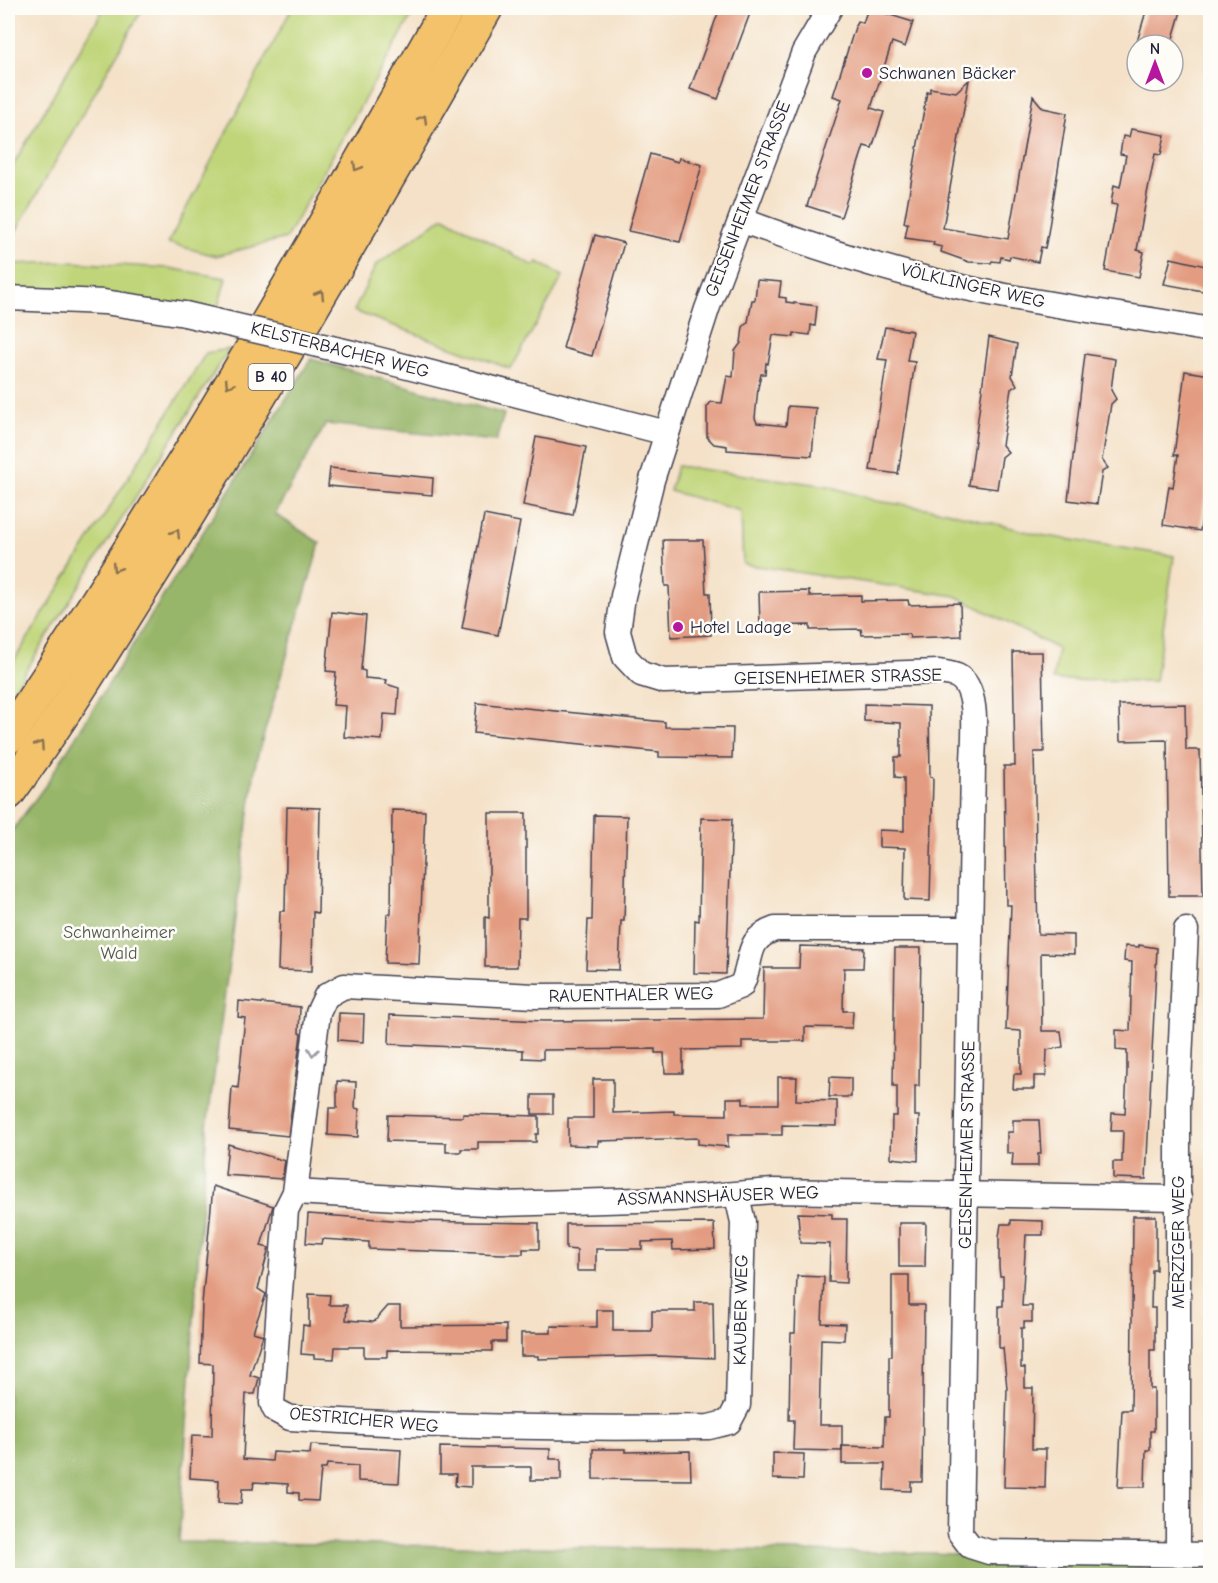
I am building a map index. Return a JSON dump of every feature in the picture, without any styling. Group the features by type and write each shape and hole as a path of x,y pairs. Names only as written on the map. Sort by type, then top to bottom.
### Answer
{"highway":[{"name":"B 40","path":"8,737 58,662 170,481 286,288 448,8"},
{"name":"B 40","path":"8,794 85,679 206,486 394,170 486,8"}],"street":[{"name":"GEISENHEIMER STRASSE","path":"830,8 804,52 707,309 667,433 623,596 618,632 625,657 641,674 664,681 939,672 957,676 968,686 973,702 960,1533 970,1546 989,1552 1178,1555"},
{"name":"VÖLKLINGER WEG","path":"741,220 803,243 952,284 1016,298 1210,330"},
{"name":"KELSTERBACHER WEG","path":"8,298 104,302 185,314 361,355 667,433"},
{"name":"RAUENTHALER WEG","path":"326,996 344,986 535,996 718,995 741,986 746,976 753,943 762,933 775,928 970,928"},
{"name":"MERZIGER WEG","path":"1178,1555 1178,1106 1186,930"},
{"name":"OESTRICHER WEG","path":"326,996 318,1013 295,1192 286,1210 272,1395 275,1410 291,1418 417,1426 546,1430 709,1427 729,1422"},
{"name":"ASSMANNSHÄUSER WEG","path":"295,1192 501,1204 737,1196 773,1191 1179,1198"},
{"name":"KAUBER WEG","path":"729,1422 738,1405 743,1222 737,1196"},
{"path":"1178,1555 1210,1555"}],"green space":[{"path":"104,8 143,8 12,238 8,238 8,174"},
{"path":"292,8 416,8 286,238 216,256 168,243"},
{"path":"444,217 534,266 538,262 563,276 511,369 354,311 376,265"},
{"path":"69,262 168,268 226,278 216,314 8,293 8,264"},
{"path":"229,349 8,699 8,670 206,353"},
{"name":"Schwanheimer Wald","path":"311,359 504,414 496,441 326,424 275,514 320,543 256,761 207,1127 179,1542 929,1553 1210,1564 1210,1575 8,1575 8,836 45,786"},
{"path":"677,466 829,486 876,501 946,511 1040,535 1174,556 1155,681 1053,680 1058,649 956,596 743,564 741,511 670,491"}],"building":[{"path":"720,8 752,8 718,99 690,89"},
{"path":"868,8 913,22 905,47 892,42 871,108 884,112 872,148 864,146 841,217 807,206 842,99 833,96 857,21 863,23"},
{"path":"1147,8 1182,8 1175,33 1140,33"},
{"path":"969,80 943,228 1008,239 1033,96 1043,108 1067,113 1048,233 1045,248 1041,247 1038,262 1010,256 1009,259 1001,257 1000,262 969,262 941,252 942,247 933,245 934,242 905,238 908,223 904,223 927,92 930,92 930,88 956,92"},
{"path":"1131,129 1165,135 1161,155 1155,154 1147,194 1137,250 1144,252 1139,277 1105,271 1117,205 1111,204 1114,185 1120,187 1126,155 1120,154 1123,136 1129,137"},
{"path":"650,154 678,162 679,158 702,165 680,242 628,231"},
{"path":"595,235 624,243 592,356 563,348"},
{"path":"1171,258 1210,267 1208,292 1164,284"},
{"path":"757,280 781,282 779,297 786,298 786,302 817,306 815,326 811,325 810,335 794,333 794,337 773,335 765,374 761,374 755,418 757,423 786,426 788,406 816,408 812,456 727,450 727,446 714,444 707,437 707,407 711,402 722,403 727,376 733,377 735,351 741,343 743,327 748,322 752,300 755,300"},
{"path":"885,327 912,331 907,361 915,362 898,474 870,470 887,360 878,359"},
{"path":"989,337 1017,344 1012,376 1017,385 1011,389 1002,445 1008,452 1002,457 997,489 969,485"},
{"path":"1085,354 1115,359 1111,390 1116,399 1111,404 1102,460 1108,468 1102,472 1097,504 1068,500"},
{"path":"1185,371 1210,375 1210,461 1200,531 1163,525 1169,486 1173,487 1178,455 1174,455"},
{"path":"536,437 586,447 573,515 523,505"},
{"path":"330,468 433,478 432,495 328,486"},
{"path":"484,515 520,522 498,635 462,628"},
{"path":"663,540 703,540 706,593 710,593 711,635 671,637 669,586 665,586"},
{"path":"809,591 809,596 861,595 861,601 908,600 909,605 960,603 961,636 910,638 909,634 862,635 861,629 810,630 810,625 760,626 759,592"},
{"path":"332,612 366,616 361,670 365,671 365,678 387,680 386,684 399,688 397,715 384,714 382,740 344,737 346,706 333,705 336,672 326,671"},
{"path":"1013,652 1042,652 1044,752 1034,752 1038,934 1074,935 1074,954 1041,953 1042,1031 1061,1031 1063,1047 1047,1050 1046,1076 1034,1076 1034,1089 1013,1089 1014,1074 1021,1074 1021,1031 1006,1030 1011,905 1006,905 1004,766 1015,766"},
{"path":"477,703 665,722 665,727 733,728 732,758 659,757 659,752 474,733"},
{"path":"864,704 929,706 930,777 933,778 930,901 904,900 905,848 879,847 879,830 904,831 904,778 895,777 895,757 901,757 901,723 864,721"},
{"path":"1185,704 1186,750 1200,750 1203,896 1169,896 1167,740 1120,741 1119,705"},
{"path":"287,807 320,808 318,913 313,912 312,971 278,970 280,911 285,911"},
{"path":"392,810 425,811 419,964 385,963 387,914 391,914"},
{"path":"489,813 526,813 526,918 518,918 517,967 485,967 485,917 489,918"},
{"path":"594,815 627,816 624,921 621,921 619,970 586,969 588,920 592,920"},
{"path":"701,818 732,819 726,974 694,973 695,920 699,921"},
{"path":"1139,945 1157,948 1146,1179 1113,1178 1113,1162 1122,1162 1123,1131 1111,1131 1112,1113 1125,1114 1127,1072 1127,1051 1116,1050 1116,1030 1130,1031 1132,962 1124,961 1125,946 1139,947"},
{"path":"800,946 864,948 863,968 844,968 843,1011 853,1011 852,1028 805,1027 805,1041 742,1041 742,1049 683,1050 683,1073 665,1073 664,1053 655,1053 655,1049 543,1050 543,1059 523,1058 523,1050 389,1044 390,1015 544,1021 763,1019 764,968 799,968"},
{"path":"895,948 921,948 919,1086 915,1086 915,1116 919,1116 918,1161 891,1158 892,1116 897,1116 897,1086 893,1086"},
{"path":"239,1001 300,1007 299,1033 301,1034 288,1136 229,1130 232,1087 238,1088 245,1018 238,1017"},
{"path":"339,1013 364,1014 363,1042 338,1040"},
{"path":"778,1077 797,1077 796,1100 837,1101 837,1126 782,1125 782,1135 728,1135 728,1147 698,1144 698,1138 598,1141 598,1146 568,1145 568,1118 593,1118 593,1079 613,1079 613,1113 674,1111 674,1114 727,1115 727,1098 743,1098 743,1104 778,1104"},
{"path":"830,1077 851,1078 851,1097 829,1097"},
{"path":"337,1081 356,1082 355,1108 359,1109 358,1137 328,1135 329,1108 337,1108"},
{"path":"532,1095 553,1095 553,1114 532,1114"},
{"path":"463,1114 539,1116 539,1134 536,1134 536,1142 478,1142 478,1149 461,1149 461,1152 446,1152 446,1143 387,1141 388,1115 463,1117"},
{"path":"1013,1120 1039,1120 1041,1154 1038,1154 1038,1166 1012,1166 1013,1153 1007,1153 1007,1132 1013,1132"},
{"path":"228,1144 285,1161 282,1179 225,1175"},
{"path":"213,1186 273,1206 261,1246 269,1248 258,1289 266,1294 253,1332 263,1335 250,1375 259,1378 255,1394 246,1394 243,1459 272,1461 273,1452 310,1454 311,1445 401,1450 399,1483 358,1481 358,1466 327,1464 326,1469 321,1469 318,1501 299,1500 299,1493 288,1492 288,1484 254,1482 253,1489 242,1489 241,1504 218,1503 219,1480 190,1478 192,1435 212,1436 213,1364 200,1363 202,1304"},
{"path":"798,1213 832,1214 832,1219 847,1219 846,1283 829,1282 830,1244 800,1243"},
{"path":"308,1214 406,1221 539,1223 539,1249 523,1249 523,1254 504,1254 369,1249 369,1242 322,1239 321,1244 306,1243"},
{"path":"1133,1216 1156,1216 1156,1270 1152,1270 1151,1308 1155,1308 1155,1350 1150,1350 1150,1389 1154,1389 1154,1431 1150,1431 1150,1450 1146,1450 1145,1487 1118,1487 1122,1410 1131,1410"},
{"path":"1011,1220 1043,1221 1043,1235 1026,1235 1022,1306 1032,1306 1032,1322 1024,1322 1024,1328 1021,1328 1021,1368 1025,1368 1025,1388 1033,1388 1032,1449 1046,1449 1045,1488 1004,1487 1007,1388 1003,1348 999,1348 999,1306 1003,1306 1003,1276 1000,1276 999,1267 999,1237 1001,1224 1011,1224"},
{"path":"714,1223 715,1249 673,1250 672,1241 642,1242 642,1249 596,1249 596,1271 577,1271 577,1250 566,1249 566,1224"},
{"path":"899,1223 926,1223 925,1267 899,1267"},
{"path":"892,1275 909,1275 909,1305 924,1305 922,1482 911,1482 911,1491 884,1490 885,1464 842,1464 842,1446 884,1447 885,1417 889,1417 889,1356 892,1356"},
{"path":"797,1276 824,1277 822,1323 845,1324 844,1340 821,1339 819,1425 842,1425 842,1451 793,1450 794,1420 789,1420 790,1363 791,1333 795,1333"},
{"path":"309,1294 330,1295 329,1305 347,1305 346,1320 374,1322 388,1306 400,1306 400,1326 506,1325 506,1342 492,1342 492,1351 387,1350 387,1357 364,1357 364,1347 335,1347 334,1359 314,1358 314,1355 301,1354 303,1325 309,1326"},
{"path":"695,1302 713,1302 714,1358 656,1356 538,1359 538,1356 521,1356 521,1333 551,1333 551,1326 597,1327 597,1310 613,1310 613,1331 652,1331 652,1311 695,1311"},
{"path":"440,1447 550,1449 550,1459 561,1459 561,1480 531,1480 531,1467 471,1467 471,1487 455,1486 456,1474 440,1474"},
{"path":"593,1449 625,1449 625,1452 690,1451 691,1480 593,1479"},
{"path":"773,1453 804,1454 803,1480 773,1479"}],"place":[{"name":"Schwanen Bäcker","path":"867,73"},
{"name":"Hotel Ladage","path":"678,627"}]}
